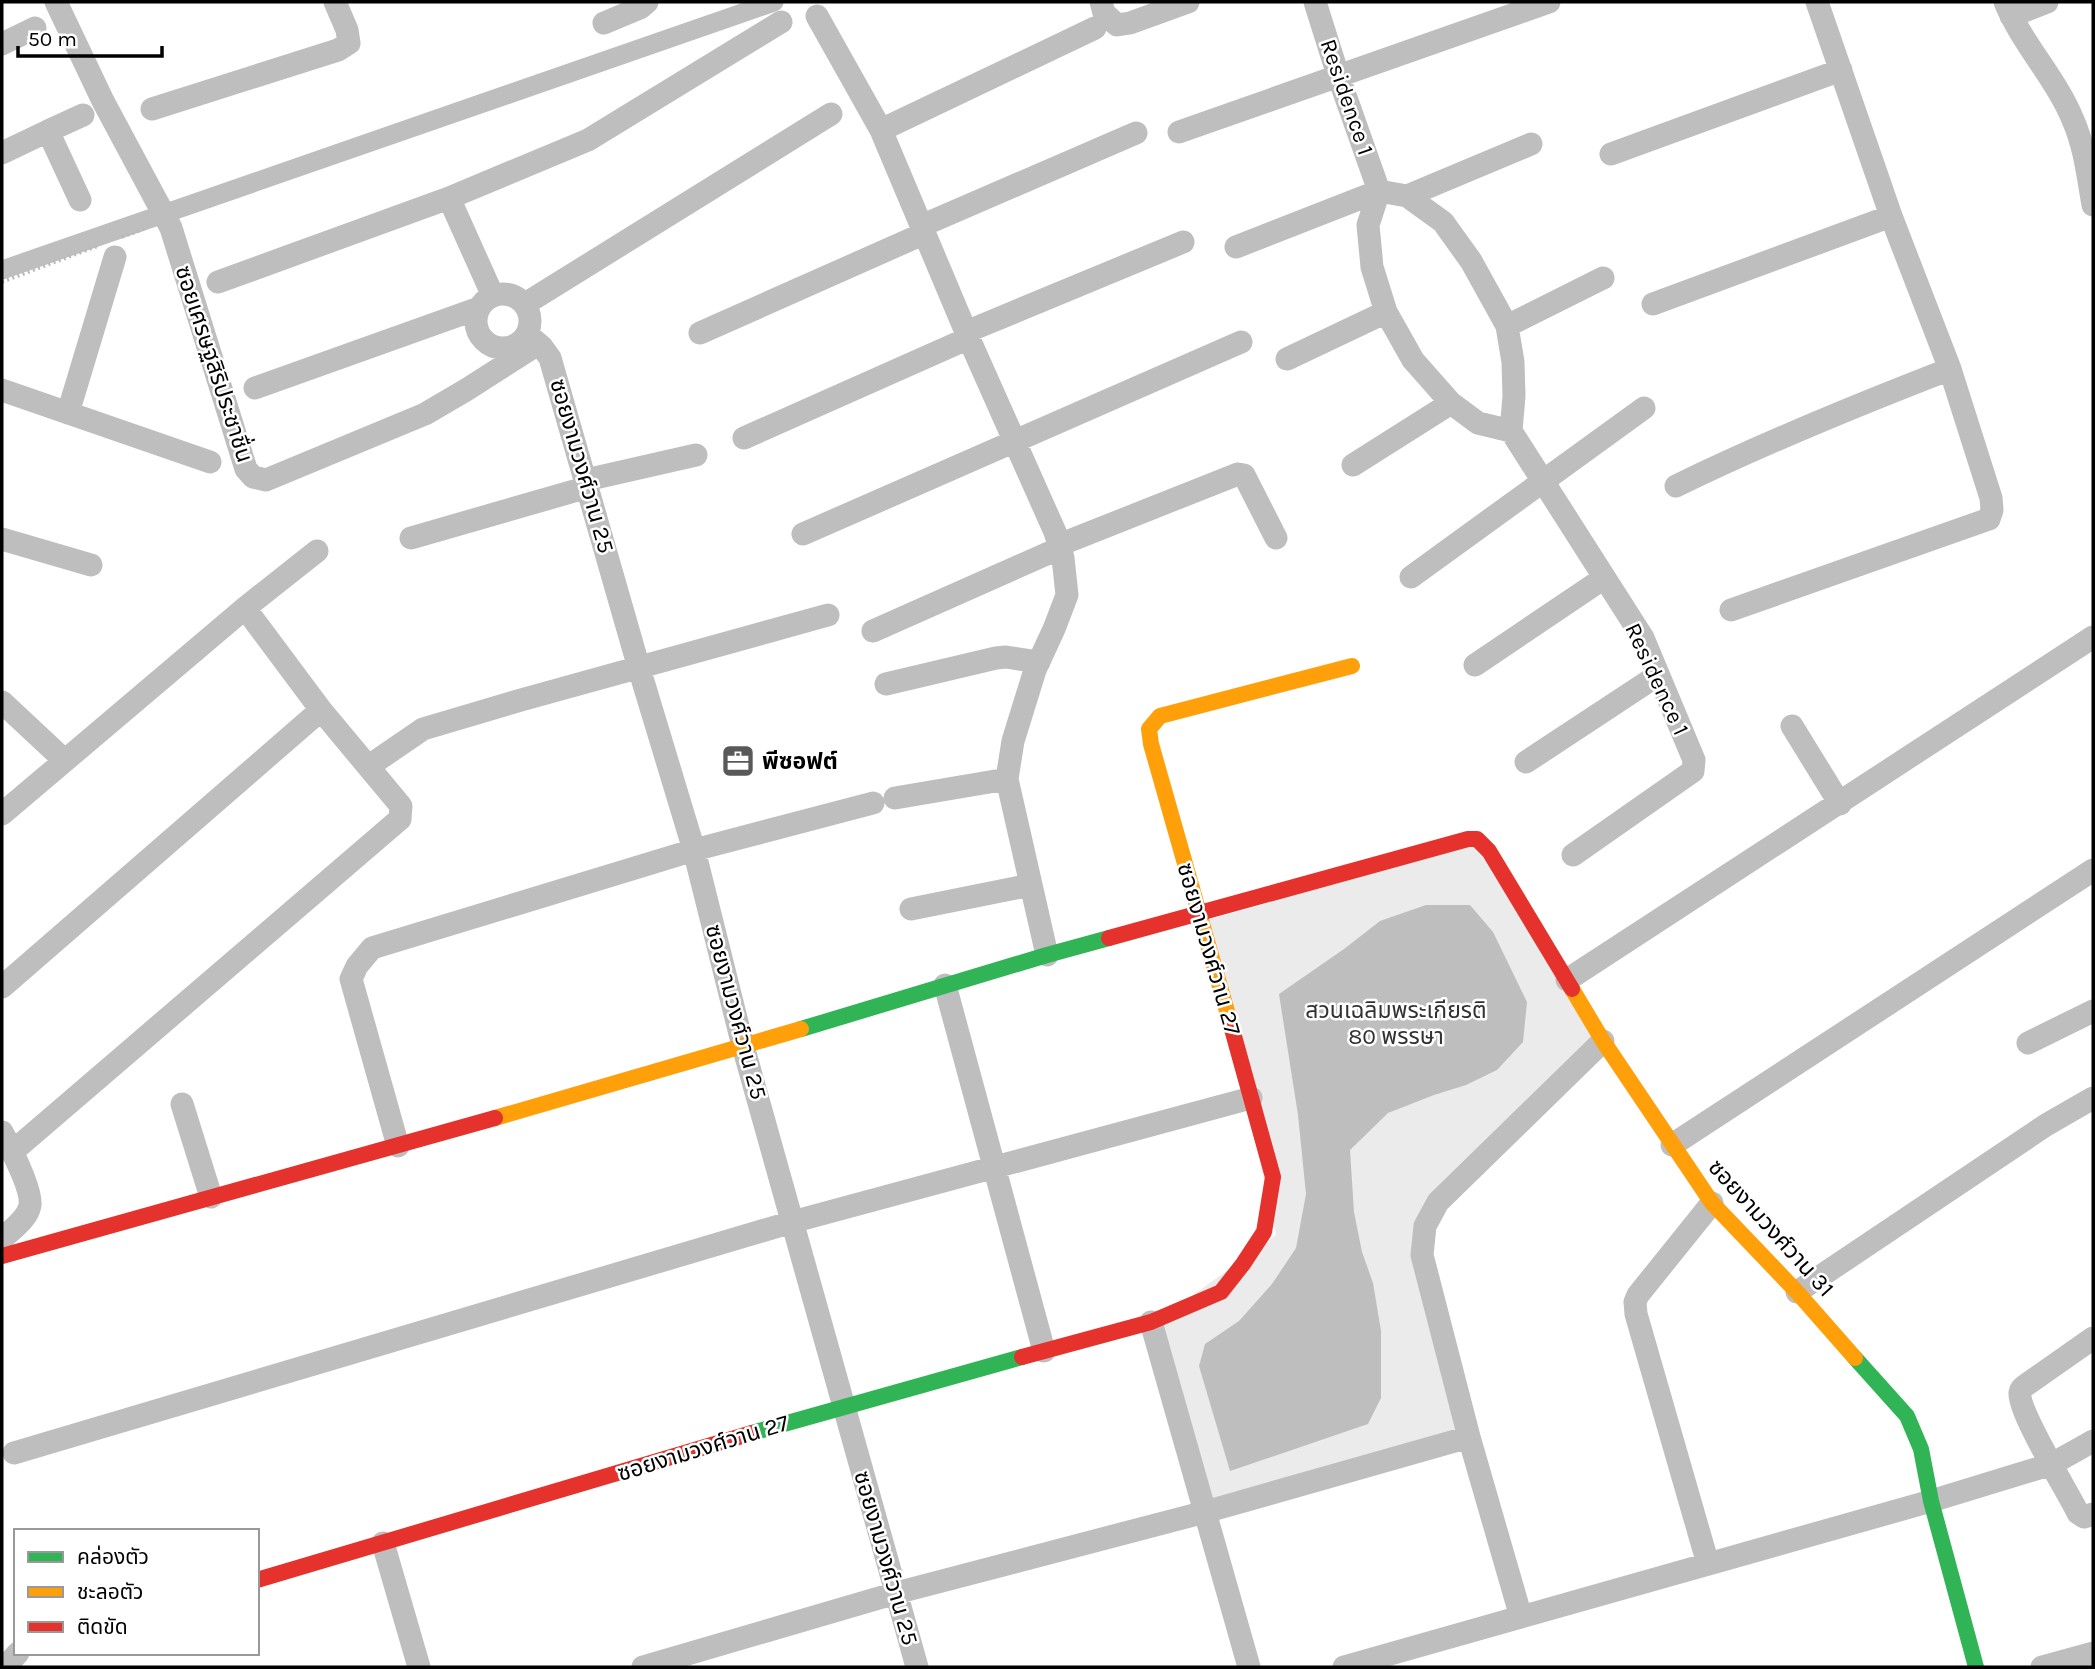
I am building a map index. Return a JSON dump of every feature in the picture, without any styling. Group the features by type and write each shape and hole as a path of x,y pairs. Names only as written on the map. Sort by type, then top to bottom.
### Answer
{"street":[{"name":"ซอยเศรษฐสิริประชาชื่น","path":"56,2 103,101 167,220 246,469 253,477 266,480 425,414 538,345"},
{"path":"152,109 338,50 349,43 347,30 335,2"},
{"path":"604,23 640,8 647,2"},
{"path":"1101,2 1104,13 1118,25 1188,2"},
{"name":"Residence 1","path":"1315,2 1379,191"},
{"path":"1179,132 1549,2"},
{"path":"1731,610 1989,519 1992,510 1992,498 1950,369 1891,216 1818,2"},
{"path":"2047,2 2008,9 2074,121 2093,205"},
{"path":"817,16 881,131 1060,547 1067,595 1039,662 1013,741 1007,779 1047,955"},
{"path":"218,282 449,198 588,140 781,22"},
{"path":"2,44 35,28"},
{"path":"881,131 1095,28"},
{"path":"1611,154 1841,70"},
{"path":"525,304 831,114"},
{"path":"2,153 83,115"},
{"path":"48,131 80,200"},
{"path":"700,333 1136,133"},
{"path":"1408,196 1531,144"},
{"path":"1236,247 1379,191 1408,196 1443,222 1471,261 1507,326 1513,362 1511,431 1478,423 1451,403 1413,360 1386,312 1372,267 1368,225 1379,191"},
{"path":"449,198 486,302"},
{"path":"1653,304 1891,216"},
{"path":"744,439 967,335 1183,242"},
{"path":"68,413 113,246"},
{"path":"1507,326 1603,278"},
{"path":"256,388 486,302 510,295 525,304 538,345 506,348 489,345 478,332 476,316 486,302"},
{"path":"1287,359 1386,312"},
{"path":"803,534 1241,342"},
{"name":"ซอยงามวงศ์วาน 25","path":"538,345 587,483 694,849 743,1046 916,1667"},
{"path":"1676,486 1748,451 1950,369"},
{"path":"2,390 211,462"},
{"path":"1353,465 1451,403"},
{"path":"1411,576 1644,408"},
{"name":"Residence 1","path":"1511,431 1643,638 1693,757 1693,771 1573,855"},
{"path":"411,538 587,483 696,454"},
{"path":"873,631 1060,547 1238,474 1244,475 1250,484 1276,538"},
{"path":"2,539 90,565"},
{"path":"2,814 245,608 317,551"},
{"path":"1475,665 1604,578"},
{"path":"2,1239 24,1218 30,1206 28,1194 7,1142 400,820 401,806 321,710 245,608"},
{"path":"369,766 423,729 828,615"},
{"path":"1567,980 2093,637"},
{"path":"886,684 996,658 1039,662"},
{"name":"ซอยงามวงศ์วาน 27","path":"259,1579 844,1406 1151,1322 1221,1292 1264,1232 1273,1177 1149,729 1160,716 1352,666"},
{"path":"1526,762 1658,675"},
{"path":"2,702 64,760"},
{"path":"2,987 321,710"},
{"path":"1792,726 1839,804"},
{"path":"398,1146 351,979 357,966 372,948 694,849 884,800 1007,779"},
{"name":"ซอยงามวงศ์วาน 31","path":"1200,914 1468,839 1477,839 1489,851 1603,1041 1712,1203 1797,1292 1907,1416 1921,1449 1931,1501 1976,1667"},
{"path":"1672,1145 2093,870"},
{"path":"911,909 1031,884"},
{"path":"2,1256 398,1146 1047,955 1200,914"},
{"path":"945,985 1044,1351"},
{"path":"2028,1043 2093,1011"},
{"path":"1521,1617 1469,1437 1422,1255 1425,1226 1438,1202 1603,1041"},
{"path":"14,1453 792,1222 1251,1098"},
{"path":"1797,1292 2046,1125 2093,1098"},
{"path":"182,1104 211,1197"},
{"path":"1709,1564 1636,1314 1635,1302 1712,1203"},
{"path":"1151,1322 1249,1667"},
{"path":"2093,1338 2022,1388 2020,1395 2026,1414 2078,1513 2084,1517 2093,1514"},
{"path":"643,1667 896,1593 1205,1512 1469,1437"},
{"path":"1343,1667 1931,1501 2052,1464 2093,1441"},
{"path":"383,1544 419,1667"},
{"path":"2042,1667 2093,1653"}],"path":[{"path":"2,282 113,246 144,229"}],"green space":[{"name":"สวนเฉลิมพระเกียรติ 80 พรรษา","path":"1477,843 1595,1040 1419,1222 1464,1434 1199,1506 1149,1327 1276,1235 1208,920"}],"shaded area":[{"path":"1426,905 1470,905 1493,932 1527,1002 1523,1042 1497,1070 1466,1085 1388,1113 1350,1150 1354,1212 1362,1252 1373,1283 1381,1331 1381,1398 1368,1424 1230,1471 1199,1366 1205,1344 1239,1321 1272,1284 1296,1248 1306,1194 1298,1115 1279,994 1380,921"}],"waterway":[{"path":"2,270 774,2"}],"traffic: fast":[{"path":"801,1029 1109,938"},
{"path":"752,1433 1022,1357"},
{"path":"1855,1358 1907,1416 1921,1449 1931,1501 1976,1667"}],"traffic: slow":[{"path":"1232,1029 1149,729 1160,716 1352,666"},
{"path":"1572,989 1603,1041 1712,1203 1797,1292 1855,1358"},
{"path":"495,1118 801,1029"}],"traffic: jam":[{"path":"1109,938 1468,839 1477,839 1489,851 1572,989"},
{"path":"1022,1357 1151,1322 1221,1292 1264,1232 1273,1177 1232,1029"},
{"path":"2,1256 495,1118"},
{"path":"259,1579 752,1433"}],"place":[{"name":"พีซอฟต์","path":"738,761"}]}
